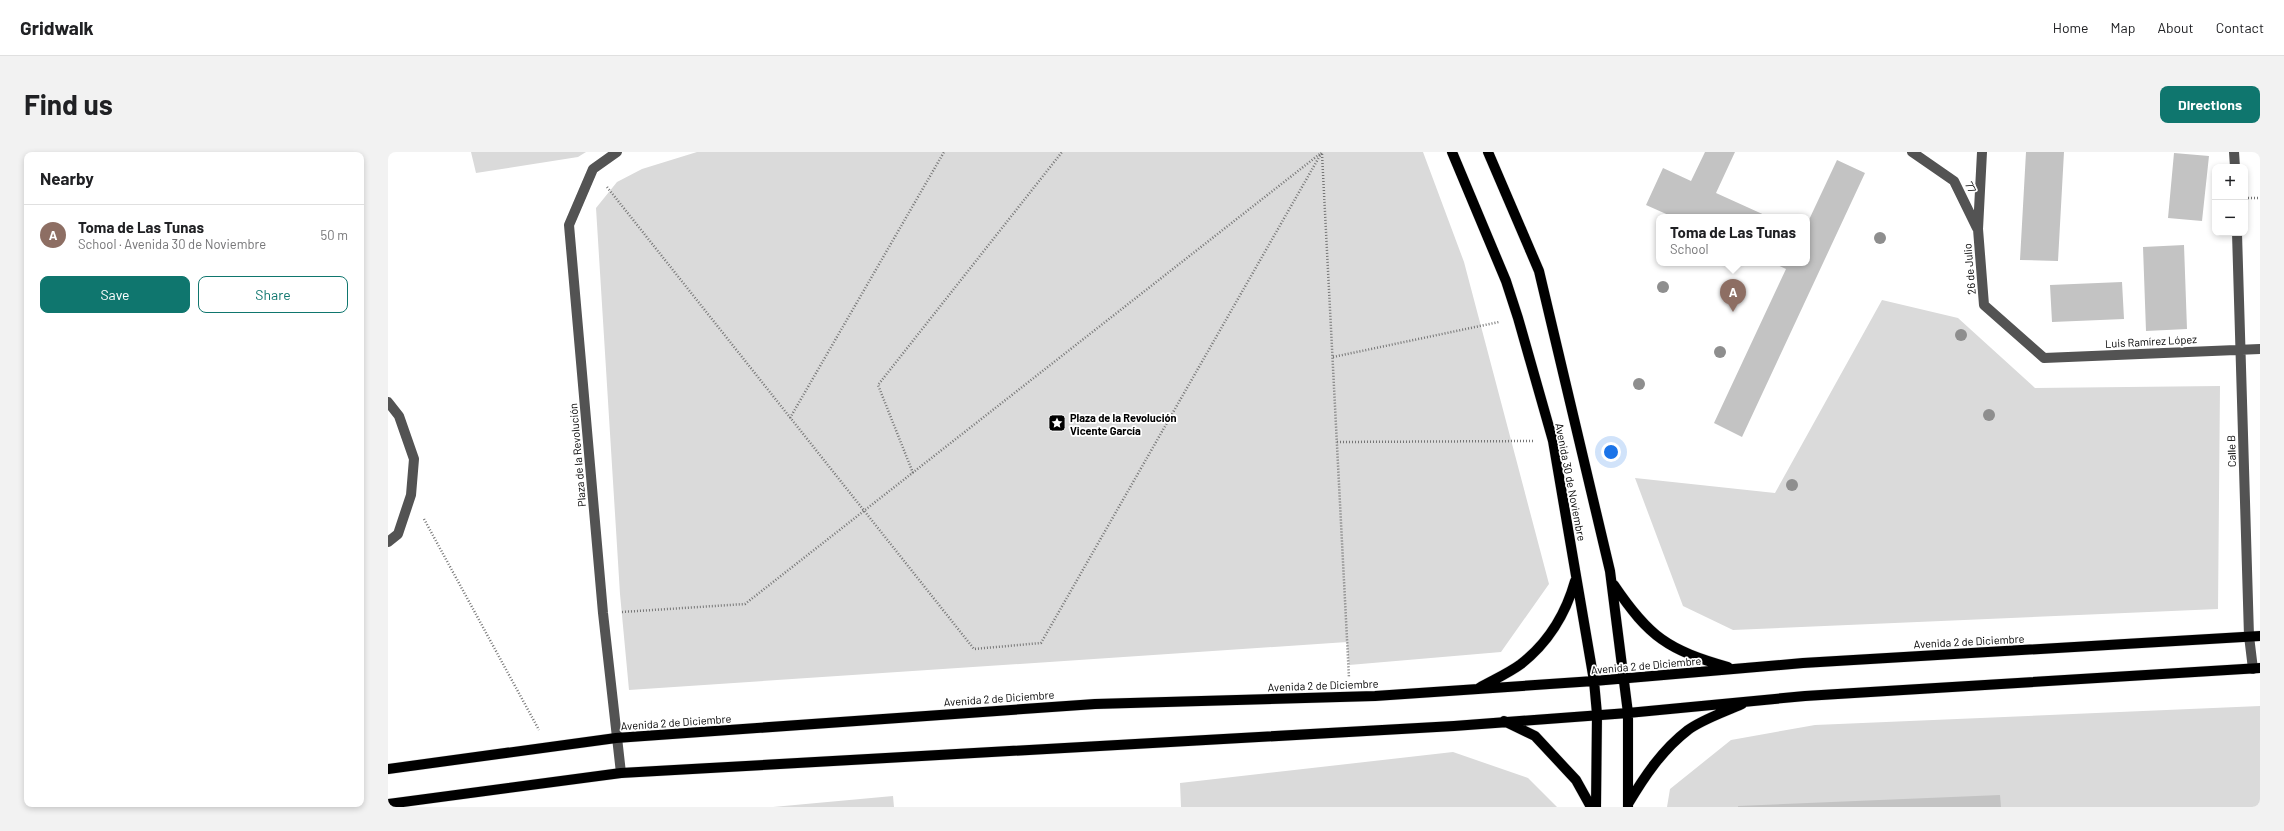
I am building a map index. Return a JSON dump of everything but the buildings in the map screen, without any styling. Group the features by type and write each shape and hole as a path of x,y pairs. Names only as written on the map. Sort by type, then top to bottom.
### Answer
{"main road":[{"name":"Avenida 30 de Noviembre","path":"1452,152 1506,281 1553,441 1594,681 1597,714 1596,807"},
{"name":"Avenida 30 de Noviembre","path":"1488,152 1539,271 1612,583 1625,678 1628,713 1628,806"},
{"path":"1477,690 1521,664 1546,641 1568,606 1576,579"},
{"path":"1612,583 1634,615 1655,636 1697,658 1736,669"},
{"name":"Avenida 2 de Diciembre","path":"388,769 548,746 616,738 1095,704 1350,697 1477,690 1736,669 2260,636"},
{"path":"388,804 621,773 1058,750 1628,713 1749,700 2256,668"},
{"path":"1628,806 1644,778 1664,753 1689,729 1749,700"},
{"path":"1504,721 1535,736 1576,780 1591,807"}],"street":[{"path":"593,170 618,152"},
{"name":"77","path":"1912,152 1954,181 1978,229"},
{"name":"26 de Julio","path":"1982,152 1978,229 1984,305 2044,358"},
{"path":"2234,152 2235,164"},
{"name":"Plaza de la Revolución","path":"593,170 569,225 603,613 621,773"},
{"name":"Calle B","path":"2237,236 2249,636 2256,668"},
{"name":"Luis Ramírez López","path":"2044,358 2260,349"},
{"path":"388,402 399,416 414,459 412,495 398,534 388,542"}],"path":[{"path":"790,418 944,152"},
{"path":"913,473 878,385 1062,152"},
{"path":"593,170 974,649 1041,643 1323,152"},
{"path":"603,613 745,604 1323,152"},
{"path":"1323,152 1350,697"},
{"path":"2248,198 2260,198"},
{"path":"1333,357 1518,318"},
{"path":"1337,442 1553,441"},
{"path":"412,495 548,746"}],"shaded area":[{"path":"471,152 586,152 578,157 476,173"},
{"name":"Plaza de la Revolución Vicente García","path":"697,152 1423,152 1464,262 1549,584 1501,652 1349,665 1347,642 629,690 620,594 596,208 617,182 642,169"},
{"path":"1882,300 1958,318 2035,388 2220,386 2218,609 1733,630 1683,606 1635,478 1775,493"},
{"path":"2260,706 2260,807 1667,807 1670,789 1731,740 1815,725"},
{"path":"1453,752 1528,778 1557,807 1181,807 1180,783"},
{"path":"893,796 894,807 773,807"}],"place":[{"name":"Toma de Las Tunas","path":"1733,312"},
{"name":"Plaza de la Revolución Vicente García","path":"1057,423"}]}
